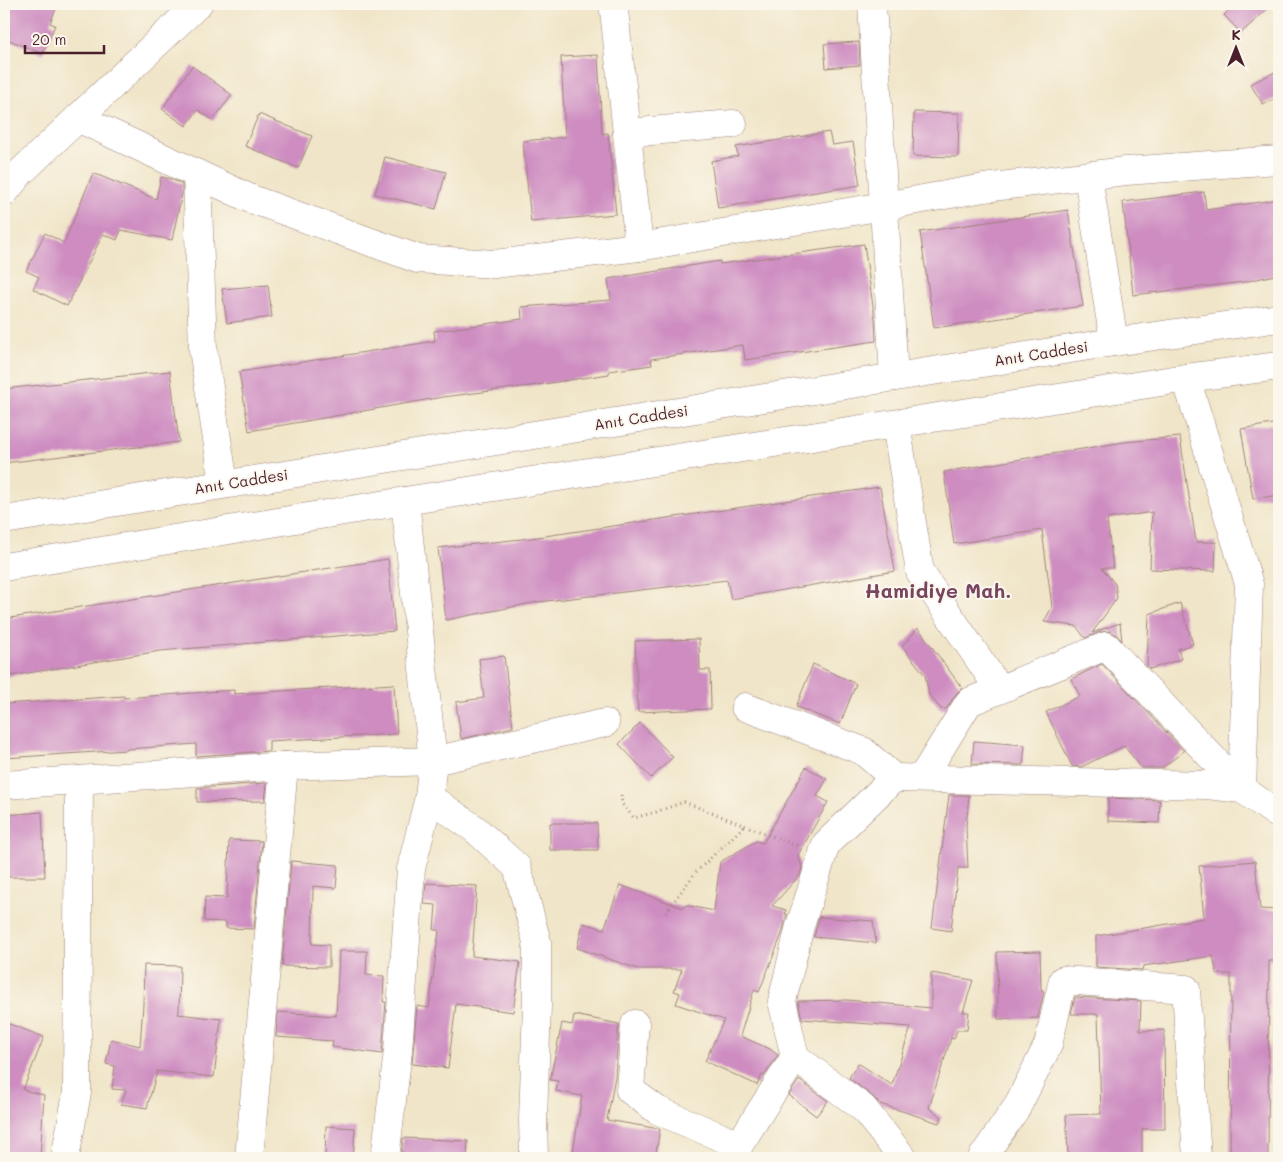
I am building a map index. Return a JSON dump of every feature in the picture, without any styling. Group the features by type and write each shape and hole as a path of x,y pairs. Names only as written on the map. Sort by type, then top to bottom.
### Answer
{"street":[{"path":"872,4 894,377"},
{"path":"4,193 20,172 192,6"},
{"path":"614,10 639,247"},
{"path":"78,118 251,199 418,259 494,264 639,247 984,188 1126,172 1279,160"},
{"path":"627,133 733,124"},
{"path":"197,174 203,350 224,484"},
{"path":"1088,176 1114,342"},
{"name":"Anıt Caddesi","path":"4,520 1114,342 1279,318"},
{"path":"4,567 405,501 1186,378 1279,366"},
{"path":"1186,378 1249,584 1242,789"},
{"path":"896,424 920,572 999,689"},
{"path":"385,1158 398,1051 411,869 429,797 433,761 405,501"},
{"path":"922,778 969,702 1106,646 1242,789 1279,815"},
{"path":"745,707 863,751 894,778 1206,785 1242,789"},
{"path":"4,785 284,766 433,761 605,724"},
{"path":"249,1158 284,766"},
{"path":"894,778 826,844 800,926 782,1002 796,1057 862,1108 903,1158"},
{"path":"65,1158 77,1093 79,780"},
{"path":"429,797 476,830 517,867 537,942 533,1120 534,1158"},
{"path":"982,1158 1017,1107 1048,1045 1063,980 1186,989 1197,1158"},
{"path":"635,1024 630,1090 657,1110 736,1152 796,1057"}],"path":[{"path":"621,794 622,804 634,818 684,802 822,855"},
{"path":"666,912 694,873 744,826"}],"building":[{"path":"4,4 58,4 50,23 55,25 43,54 4,38"},
{"path":"1235,4 1273,4 1241,33 1224,15"},
{"path":"859,42 860,65 826,68 824,44"},
{"path":"598,55 602,134 608,133 616,214 531,222 523,141 565,137 561,57"},
{"path":"192,66 232,95 213,120 198,110 186,126 162,109"},
{"path":"1279,70 1279,97 1263,104 1250,84"},
{"path":"914,112 959,113 958,157 913,156"},
{"path":"259,114 312,136 298,168 245,146"},
{"path":"829,132 832,145 853,142 860,185 718,208 711,161 738,156 736,147"},
{"path":"385,157 446,172 436,209 375,194"},
{"path":"93,173 156,199 161,177 182,184 182,193 172,240 121,230 117,240 103,234 67,306 33,289 39,277 26,271 45,233 64,243"},
{"path":"1204,192 1206,210 1279,199 1279,274 1244,282 1133,295 1123,202"},
{"path":"1068,210 1083,306 934,328 920,232"},
{"path":"864,244 875,320 876,341 745,360 743,345 651,359 652,365 609,371 609,374 443,397 249,431 239,372 435,341 434,331 522,319 521,307 611,300 608,279 720,261 720,264"},
{"path":"268,285 272,317 227,323 222,289"},
{"path":"170,371 179,442 4,463 4,389"},
{"path":"1279,423 1279,495 1253,499 1241,429"},
{"path":"1180,437 1196,542 1216,542 1215,571 1150,569 1152,512 1107,519 1113,568 1102,568 1115,584 1117,598 1092,633 1120,623 1122,641 1110,631 1100,632 1085,638 1076,626 1044,622 1052,607 1042,530 954,544 944,472 1124,442"},
{"path":"880,487 895,571 731,599 727,580 538,602 446,620 438,548 531,538"},
{"path":"388,559 395,631 160,651 4,677 4,619"},
{"path":"1180,603 1193,644 1178,649 1181,659 1150,669 1147,666 1149,614"},
{"path":"918,628 962,688 946,709 941,709 929,695 925,675 902,646"},
{"path":"699,639 700,670 710,670 711,709 638,712 635,641"},
{"path":"504,656 513,727 461,739 456,702 484,698 479,659"},
{"path":"813,664 856,684 840,724 796,707"},
{"path":"1102,664 1184,751 1162,768 1142,768 1124,746 1081,767 1072,766 1046,712 1080,696 1071,679"},
{"path":"394,684 397,734 269,741 269,751 196,756 196,744 4,758 4,704 234,690 234,694"},
{"path":"640,723 673,757 651,778 619,744"},
{"path":"974,741 1025,745 1023,765 972,764"},
{"path":"806,767 827,779 817,796 828,802 798,855 802,867 800,875 772,906 786,910 785,914 787,914 782,934 759,992 754,990 740,1036 770,1049 778,1055 764,1076 762,1075 757,1085 705,1061 724,1020 676,1004 680,993 674,991 682,969 638,969 577,948 583,923 604,929 620,885 683,908 685,905 714,911 720,862 756,841 763,843"},
{"path":"267,783 265,801 197,802 197,788"},
{"path":"949,795 969,795 966,827 968,868 958,868 951,931 932,928"},
{"path":"1108,798 1160,800 1159,823 1108,821"},
{"path":"42,812 45,877 4,877 4,815"},
{"path":"550,823 597,823 598,850 550,850"},
{"path":"229,840 262,841 254,929 226,928 226,922 204,921 205,897 227,898"},
{"path":"291,861 338,865 336,888 313,886 312,944 329,945 329,967 282,966"},
{"path":"1255,861 1260,909 1279,910 1279,961 1269,961 1268,1158 1230,1158 1231,974 1217,974 1213,956 1143,966 1142,970 1096,967 1096,936 1204,918 1199,866"},
{"path":"426,883 477,886 472,956 520,962 513,1012 456,1004 448,1068 412,1064 417,1006 429,1008 439,930 434,930 436,905 424,904"},
{"path":"819,917 873,921 876,943 814,937"},
{"path":"339,951 367,951 366,975 384,976 383,1002 386,1002 382,1054 332,1047 333,1041 276,1037 278,1012 336,1016"},
{"path":"1040,951 1041,988 1044,991 1038,1018 998,1019 997,952"},
{"path":"144,965 180,966 178,1014 221,1019 214,1077 157,1071 147,1108 121,1104 126,1090 112,1089 115,1066 106,1064 111,1039 140,1046"},
{"path":"931,973 973,980 963,1012 969,1012 967,1030 957,1030 954,1039 951,1038 929,1108 942,1117 939,1123 880,1104 849,1078 858,1063 892,1085 911,1027 802,1019 798,1001 847,1000 931,1008"},
{"path":"1075,997 1141,1001 1140,1031 1164,1030 1165,1129 1142,1129 1142,1158 1103,1158 1103,1155 1068,1154 1066,1115 1101,1114 1098,1014 1071,1014"},
{"path":"574,1015 619,1024 615,1077 607,1120 660,1129 655,1158 572,1158 582,1096 556,1091 558,1081 550,1080 562,1023 572,1025"},
{"path":"4,1022 44,1037 23,1090 44,1095 40,1158 4,1158"},
{"path":"799,1080 828,1101 816,1116 789,1095"},
{"path":"326,1126 355,1128 353,1158 325,1157"},
{"path":"403,1138 468,1141 467,1158 401,1158"}],"district":[{"name":"Hamidiye Mah.","path":"938,590"}]}
